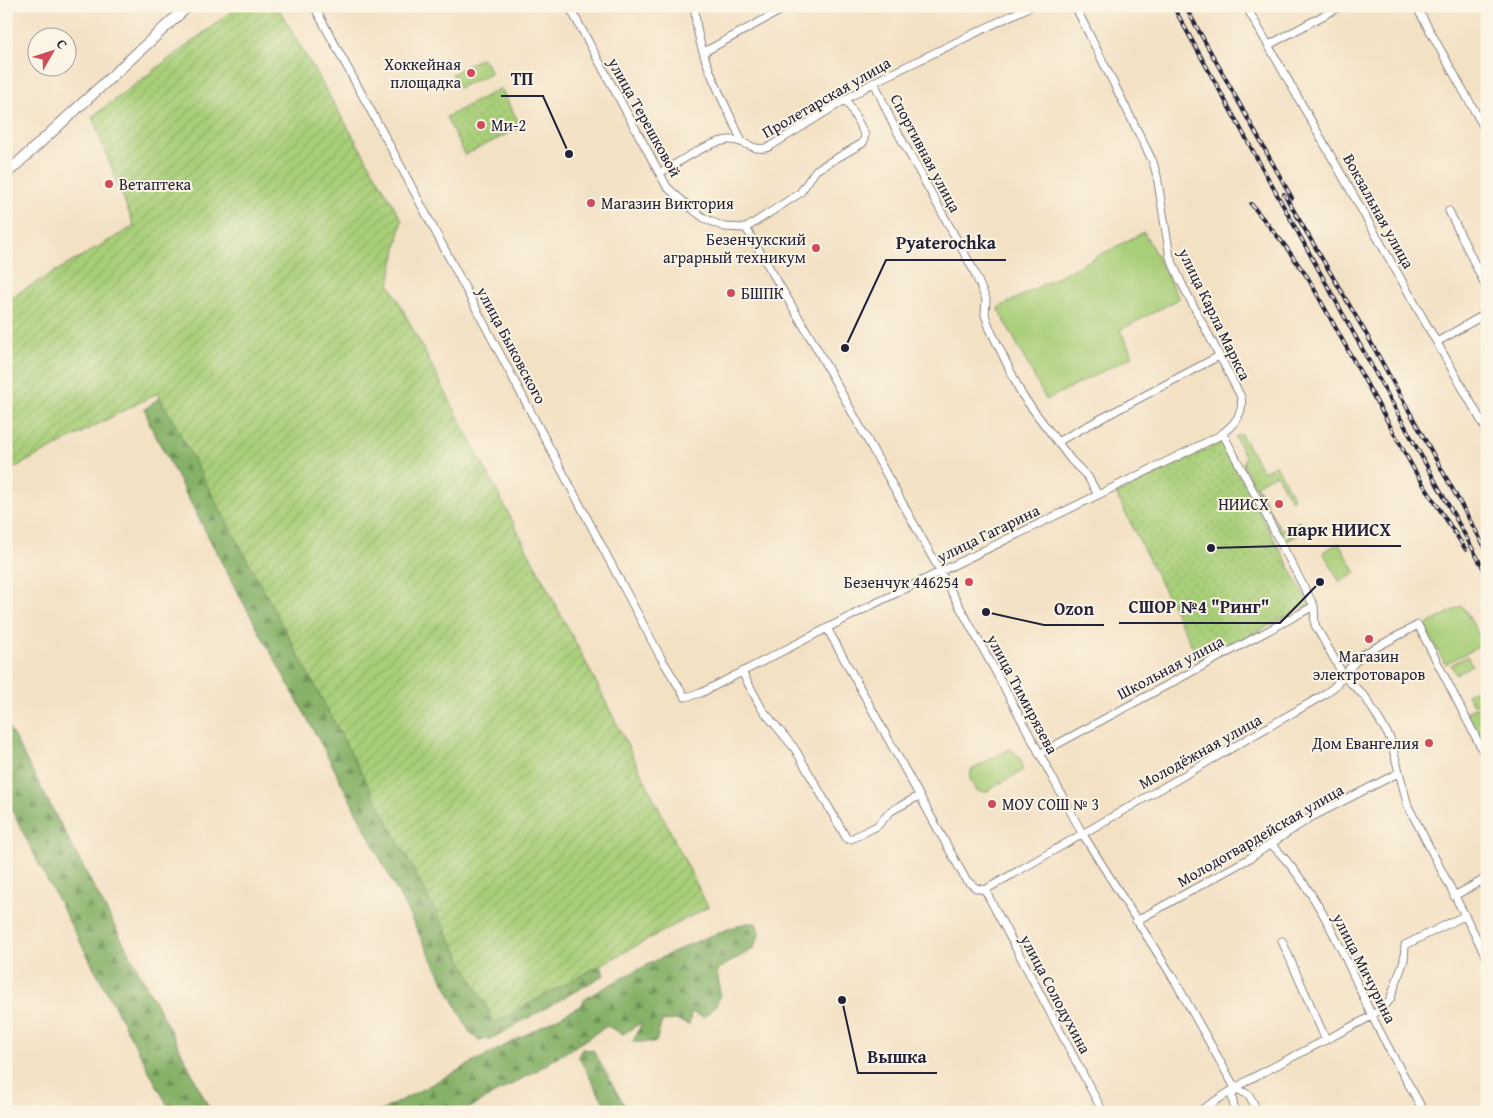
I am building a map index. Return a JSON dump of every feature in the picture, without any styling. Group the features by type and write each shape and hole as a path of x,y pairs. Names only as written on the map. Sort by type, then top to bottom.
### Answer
{"main road":[{"path":"6,174 188,6"}],"street":[{"name":"улица Быковского","path":"314,6 660,656 684,697"},
{"name":"улица Терешковой","path":"569,6 660,174 676,196 704,218 724,227 746,228"},
{"path":"695,6 695,23 704,52 742,142"},
{"path":"704,52 789,6"},
{"name":"Пролетарская улица","path":"660,174 717,143 732,140 742,142 753,148 769,147 874,82 1031,6"},
{"name":"улица Карла Маркса","path":"1075,6 1153,162 1170,257 1242,401 1236,420 1223,434"},
{"name":"Вокзальная улица","path":"1246,6 1487,431"},
{"path":"1269,45 1341,6"},
{"path":"1416,6 1487,132"},
{"name":"Спортивная улица","path":"874,82 892,122 973,268 986,299 986,315 990,329 1022,395 1071,460 1088,477 1098,495"},
{"path":"746,228 800,193 816,170 864,143 865,134 846,99"},
{"path":"1449,212 1487,289"},
{"name":"улица Тимирязева","path":"746,228 816,347 1082,833 1175,981 1235,1088 1249,1095 1258,1112"},
{"path":"1437,342 1487,313"},
{"path":"1057,442 1219,356"},
{"name":"улица Гагарина","path":"684,697 701,693 940,571 1223,434"},
{"path":"1223,434 1314,606 1315,626 1344,676 1366,698 1386,730 1394,747 1398,773 1410,811 1487,958"},
{"name":"Школьная улица","path":"1039,754 1314,606"},
{"name":"Молодёжная улица","path":"985,890 1322,696 1344,676 1349,667 1360,656 1418,625 1487,759"},
{"path":"827,628 966,880 976,888 985,890"},
{"path":"742,672 762,709 795,749 846,839 851,839 877,826 891,811 919,796"},
{"name":"Молодогвардейская улица","path":"1136,921 1194,890 1271,844 1308,819 1398,773"},
{"name":"улица Мичурина","path":"1271,844 1283,855 1312,896 1336,938 1372,1016 1424,1112"},
{"path":"1454,896 1487,878"},
{"name":"улица Солодухина","path":"985,890 1103,1112"},
{"path":"1198,1112 1235,1088 1372,1016 1390,1000 1404,960 1405,945 1464,916"},
{"path":"1282,941 1326,1040"},
{"path":"1235,1088 1232,1097 1235,1112"}],"green space":[{"path":"239,6 277,6 402,220 389,283 599,688 708,907 495,1022 158,393 6,472 6,300 134,226 92,117"},
{"name":"Хоккейная площадка","path":"481,58 490,70 489,74 458,88 452,74"},
{"path":"501,88 521,127 465,155 446,117"},
{"path":"1144,232 1179,299 1120,330 1133,356 1046,400 998,308"},
{"path":"161,396 597,951 604,975 491,1039 478,1040 470,1033 326,753 233,584 150,425 145,409"},
{"path":"1241,434 1263,472 1276,465 1294,498 1291,500 1276,474 1256,485 1281,530 1299,521 1305,531 1285,542 1283,539 1293,533 1291,530 1282,535 1243,466 1245,456 1235,437"},
{"path":"1222,442 1309,604 1200,662 1116,494"},
{"path":"1339,543 1356,573 1340,582 1323,552"},
{"path":"1461,606 1464,608 1484,644 1445,664 1426,629 1426,625"},
{"path":"1467,656 1472,665 1456,674 1451,665"},
{"path":"1483,685 1487,698 1473,705 1467,694"},
{"path":"1487,702 1487,751 1466,712"},
{"path":"6,722 178,1045 211,1112 171,1112 48,882 6,798"},
{"path":"1010,749 1020,758 1022,771 985,792 977,791 970,779 971,770"},
{"path":"746,923 756,923 760,935 753,949 717,970 719,997 714,1007 703,1017 691,1012 689,1025 675,1020 662,1021 656,1042 633,1042 642,1022 623,1034 607,1026 536,1071 462,1112 379,1112 582,1005 584,999 643,967 704,938"},
{"path":"582,1049 593,1050 628,1112 609,1112 578,1056"}],"railway":[{"path":"1173,6 1487,575"},
{"path":"1185,6 1292,198"},
{"path":"1284,194 1364,330 1487,551"},
{"path":"1251,204 1283,243 1308,278 1416,473 1466,550"}],"place":[{"name":"Хоккейная площадка","path":"471,73"},
{"name":"Ми-2","path":"481,125"},
{"name":"ТП","path":"569,154"},
{"name":"Ветаптека","path":"109,184"},
{"name":"Магазин Виктория","path":"591,203"},
{"name":"Безенчукский аграрный техникум","path":"816,248"},
{"name":"БШПК","path":"731,293"},
{"name":"Pyaterochka","path":"845,348"},
{"name":"НИИСХ","path":"1279,504"},
{"name":"парк НИИСХ","path":"1211,548"},
{"name":"Безенчук 446254","path":"969,582"},
{"name":"СШОР №4 \"Ринг\"","path":"1320,582"},
{"name":"Ozon","path":"986,612"},
{"name":"Магазин электротоваров","path":"1369,639"},
{"name":"Дом Евангелия","path":"1429,743"},
{"name":"МОУ СОШ № 3","path":"992,804"},
{"name":"Вышка","path":"842,1000"}]}
